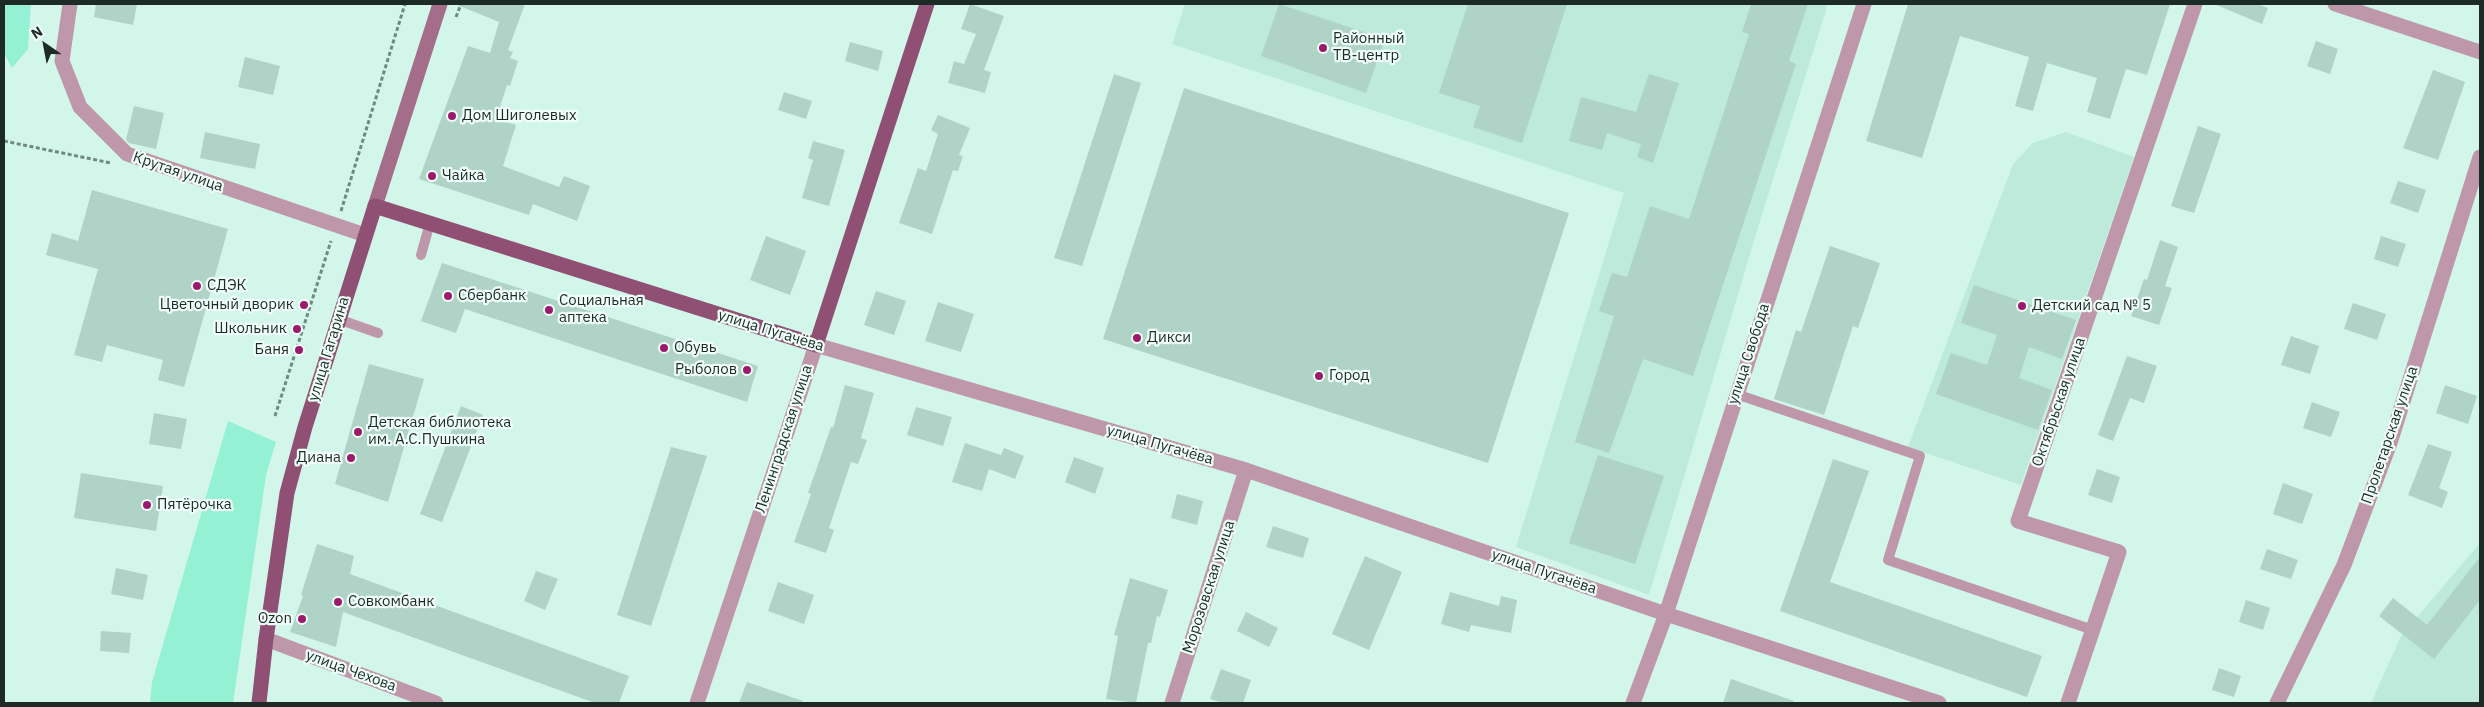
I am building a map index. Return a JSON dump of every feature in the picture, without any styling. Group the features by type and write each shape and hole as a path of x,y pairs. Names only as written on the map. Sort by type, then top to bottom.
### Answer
{"main road":[{"name":"Ленинградская улица","path":"816,345 927,4"},
{"name":"улица Пугачёва","path":"375,206 816,345"},
{"name":"улица Гагарина","path":"259,703 287,493 338,319 375,206"}],"street":[{"name":"Крутая улица","path":"70,4 62,61 80,107 127,154 366,235"},
{"name":"улица Гагарина","path":"375,206 440,4"},
{"name":"улица Свобода","path":"1633,703 1666,614 1864,4"},
{"name":"Октябрьская улица","path":"2068,703 2119,552 2018,521 2195,4"},
{"path":"2335,4 2480,52"},
{"name":"Пролетарская улица","path":"2277,703 2344,565 2390,443 2480,157"},
{"name":"улица Пугачёва","path":"816,345 1246,470 1666,614 1939,703"},
{"name":"Ленинградская улица","path":"697,703 816,345"},
{"name":"Морозовская улица","path":"1172,703 1246,470"},
{"name":"улица Чехова","path":"266,640 436,703"}],"lane":[{"path":"421,255 430,223"},
{"path":"338,319 378,333"},
{"path":"1736,394 1920,456 1888,560 2093,630"}],"path":[{"path":"275,416 405,4"},
{"path":"4,141 119,164"}],"shaded area":[{"path":"1185,4 1828,4 1755,237 1649,595 1516,547 1624,193 1172,44"},
{"name":"Детский сад № 5","path":"2066,132 2134,157 2021,485 1908,447 2013,164 2033,143"},
{"path":"2480,543 2480,703 2371,703 2401,636"}],"green space":[{"path":"4,4 31,4 28,49 12,68 5,55"},
{"path":"228,421 276,442 266,475 233,703 150,703 152,682"}],"building":[{"path":"96,4 137,4 133,25 94,17"},
{"path":"455,4 525,4 508,50 513,52 510,58 518,61 510,86 507,85 496,119 516,125 503,166 559,187 564,176 590,186 577,221 533,204 529,215 419,179 468,46 490,53 499,22"},
{"path":"970,4 1004,16 984,70 991,72 985,93 948,83 954,61 964,64 976,34 961,29"},
{"name":"Районный ТВ-центр","path":"1279,4 1385,39 1366,93 1261,56"},
{"path":"1468,4 1567,4 1522,143 1473,127 1480,106 1439,93"},
{"path":"1751,4 1808,4 1789,61 1796,64 1693,376 1643,359 1609,453 1575,442 1614,316 1599,311 1612,273 1627,277 1650,206 1689,219 1749,34 1742,32"},
{"path":"1908,4 2170,4 2147,75 2126,69 2110,119 2087,112 2097,78 2047,63 2033,111 2015,106 2029,57 1960,36 1922,158 1866,141"},
{"path":"2214,4 2257,4 2268,8 2262,24"},
{"path":"2316,41 2338,49 2330,74 2307,66"},
{"path":"850,42 883,51 878,71 845,61"},
{"path":"245,57 280,66 273,95 238,87"},
{"path":"2433,70 2465,82 2438,160 2403,148"},
{"path":"1114,74 1141,83 1082,266 1054,258"},
{"path":"1649,74 1679,83 1653,163 1637,157 1641,144 1607,133 1602,150 1569,141 1581,97 1636,112"},
{"path":"1184,88 1569,213 1488,463 1103,339"},
{"path":"784,92 812,101 806,119 778,110"},
{"path":"134,106 164,113 156,149 129,143 126,140"},
{"path":"938,115 970,128 959,155 963,156 958,171 953,170 932,234 899,223 918,168 926,171 938,134 931,130"},
{"path":"2198,126 2221,134 2194,213 2171,206"},
{"path":"205,132 260,144 255,169 200,158"},
{"path":"813,141 845,150 829,206 802,198 813,160 808,158"},
{"path":"2398,181 2426,190 2418,213 2390,203"},
{"path":"92,190 228,229 184,387 158,380 163,360 107,345 102,362 74,355 98,269 46,255 52,233 78,241"},
{"path":"766,236 806,251 790,295 750,280"},
{"path":"2381,236 2406,244 2398,267 2374,259"},
{"path":"2160,240 2178,247 2165,286 2172,288 2159,325 2131,316 2144,279 2147,280"},
{"path":"1830,246 1880,263 1858,328 1853,326 1824,415 1774,399 1796,330 1801,332"},
{"path":"442,263 758,366 747,402 465,309 456,333 421,321"},
{"path":"1974,285 2076,320 2062,359 2029,347 2019,378 2052,390 2038,430 1936,394 1951,353 1987,365 1997,335 1961,323"},
{"path":"876,291 906,301 894,335 864,325"},
{"path":"938,302 974,314 961,352 925,341"},
{"path":"2353,303 2386,314 2377,340 2344,329"},
{"path":"2291,336 2319,346 2310,374 2281,365"},
{"path":"2127,356 2157,366 2144,403 2130,398 2113,441 2098,435"},
{"path":"369,364 424,379 388,502 335,484"},
{"path":"845,385 874,393 861,438 867,440 858,464 851,462 829,528 834,530 826,553 794,542 811,494 808,493 831,427 833,428"},
{"path":"2445,385 2477,396 2468,424 2436,413"},
{"path":"2312,402 2340,412 2331,437 2303,428"},
{"path":"461,406 483,415 442,522 420,514"},
{"path":"916,407 952,417 943,446 907,435"},
{"path":"154,413 187,419 181,449 149,444"},
{"path":"965,443 1001,455 1004,448 1024,456 1015,479 989,469 982,491 952,482"},
{"path":"2428,444 2452,452 2439,488 2448,492 2442,508 2408,495"},
{"path":"671,447 707,456 651,626 617,615"},
{"path":"1598,455 1664,476 1635,564 1569,543"},
{"path":"1074,457 1104,468 1095,494 1065,482"},
{"path":"1833,459 1869,471 1830,582 2042,656 2027,697 1780,611"},
{"path":"2097,469 2120,477 2112,503 2088,495"},
{"path":"81,473 163,486 156,531 74,518"},
{"path":"2283,483 2313,494 2302,524 2273,514"},
{"path":"1177,494 1203,501 1197,525 1171,518"},
{"path":"1273,526 1309,538 1303,558 1266,547"},
{"path":"317,544 354,556 350,574 629,676 619,703 595,703 343,612 336,647 290,632 303,596 301,595"},
{"path":"2267,549 2298,560 2291,579 2260,569"},
{"path":"1365,556 1402,572 1369,650 1332,634"},
{"path":"2480,557 2480,600 2434,659 2379,616 2393,598 2427,625"},
{"path":"116,568 148,575 143,600 111,594"},
{"path":"536,571 558,579 545,610 524,601"},
{"path":"1130,578 1168,590 1160,617 1157,616 1151,643 1148,643 1136,703 1106,699 1118,636 1114,635"},
{"path":"778,582 814,595 804,624 768,611"},
{"path":"1450,592 1499,606 1501,596 1517,600 1511,633 1471,625 1469,632 1441,624"},
{"path":"2246,600 2270,608 2263,630 2239,622"},
{"path":"1246,612 1278,628 1269,647 1237,631"},
{"path":"101,631 131,633 129,653 100,651"},
{"path":"2219,668 2241,676 2234,697 2212,690"},
{"path":"1221,669 1251,680 1243,703 1223,703 1210,699"},
{"path":"1731,679 1794,701 1794,703 1723,703"},
{"path":"747,682 803,701 802,703 739,703"}],"place":[{"name":"Районный ТВ-центр","path":"1323,48"},
{"name":"Дом Шиголевых","path":"452,116"},
{"name":"Чайка","path":"432,176"},
{"name":"СДЭК","path":"197,286"},
{"name":"Сбербанк","path":"448,296"},
{"name":"Цветочный дворик","path":"304,305"},
{"name":"Детский сад № 5","path":"2022,306"},
{"name":"Социальная аптека","path":"549,310"},
{"name":"Школьник","path":"297,329"},
{"name":"Дикси","path":"1137,338"},
{"name":"Обувь","path":"664,348"},
{"name":"Баня","path":"299,350"},
{"name":"Рыболов","path":"747,370"},
{"name":"Город","path":"1319,376"},
{"name":"Детская библиотека им. А.С.Пушкина","path":"358,432"},
{"name":"Диана","path":"351,458"},
{"name":"Пятёрочка","path":"147,505"},
{"name":"Совкомбанк","path":"338,602"},
{"name":"Ozon","path":"302,619"}]}
